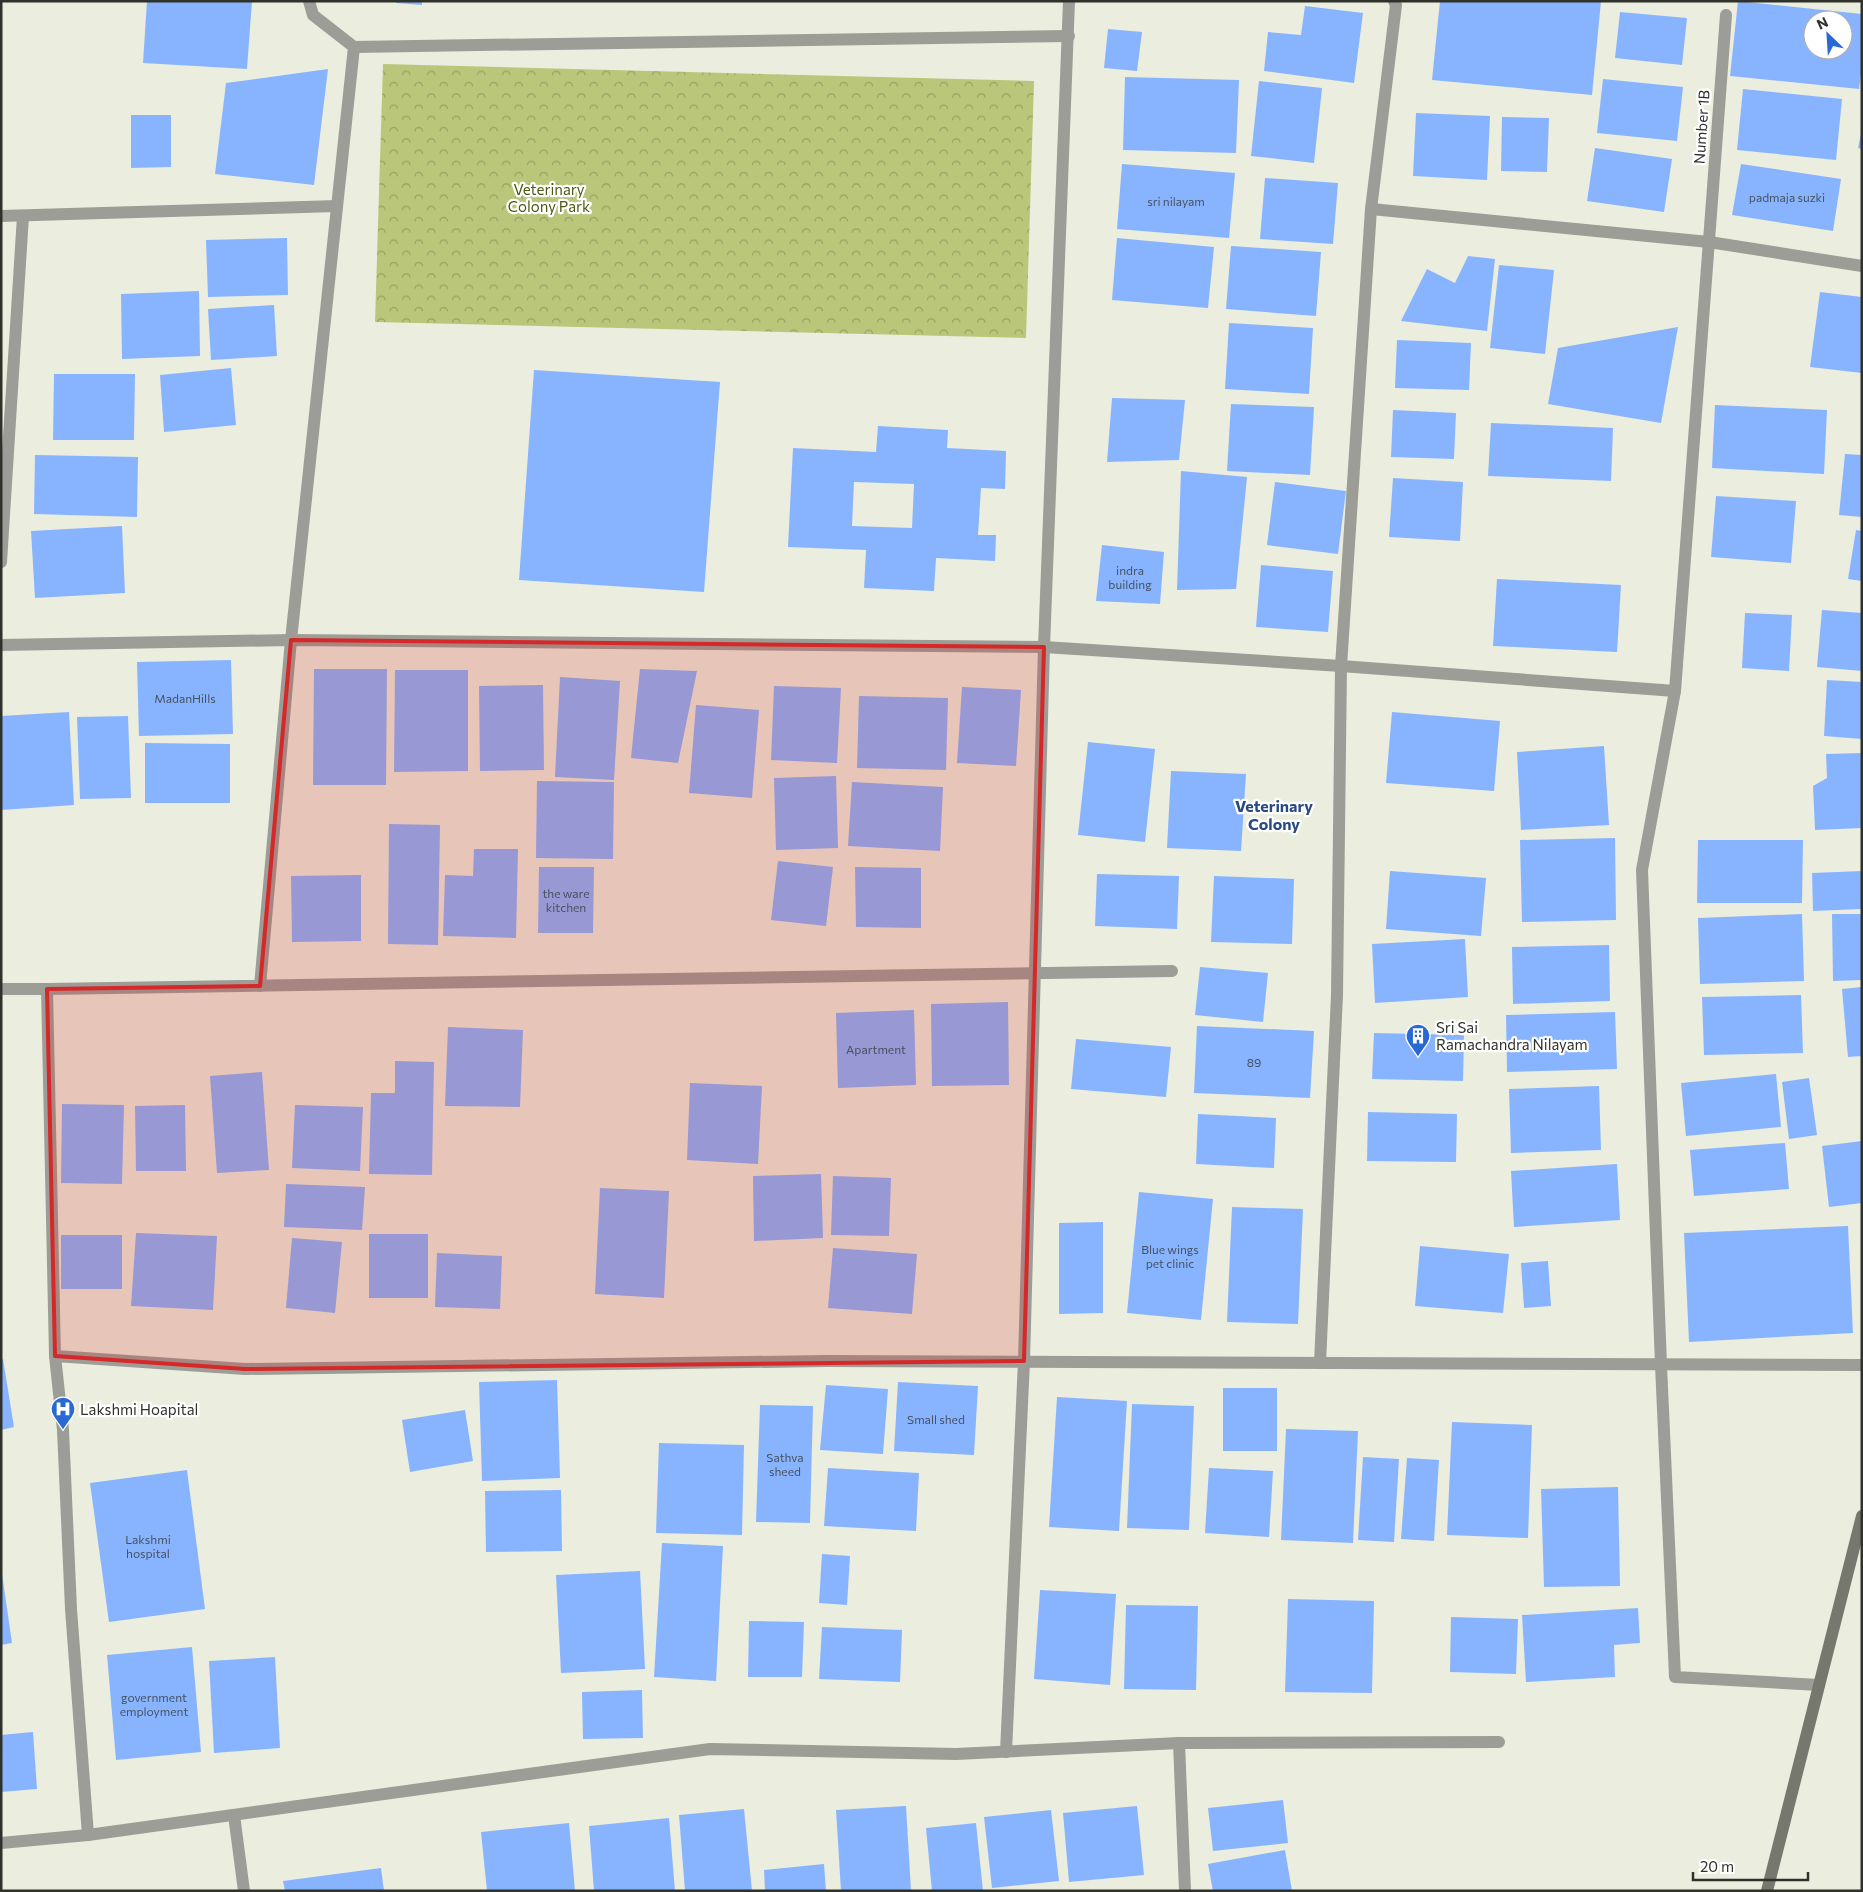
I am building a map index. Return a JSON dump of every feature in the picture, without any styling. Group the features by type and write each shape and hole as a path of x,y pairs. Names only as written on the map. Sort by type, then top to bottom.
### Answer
{"street":[{"path":"309,1 313,15 354,47 1069,36"},
{"path":"1006,1752 1024,1361 1044,647 1069,1"},
{"path":"1320,1363 1338,995 1341,666 1371,209 1396,5 1394,1"},
{"name":"Number 1B","path":"1726,15 1675,691 1642,870 1675,1677 1819,1685"},
{"path":"260,986 291,640 354,47"},
{"path":"1,216 337,206"},
{"path":"1371,209 1709,242 1862,266"},
{"path":"1,562 22,216"},
{"path":"1,645 291,640 1044,647 1341,666 1675,691"},
{"path":"1,988 260,986 1172,971"},
{"path":"47,989 55,1356 64,1430 71,1609 88,1835"},
{"path":"55,1356 245,1369 826,1361 1862,1365"},
{"path":"1767,1891 1862,1516"},
{"path":"1,1843 88,1835 710,1749 956,1754 1179,1743 1499,1742"},
{"path":"1179,1743 1185,1891"},
{"path":"234,1815 244,1891"}],"highlighted area":[{"path":"291,640 1044,647 1024,1361 245,1369 55,1356 47,989 260,986"}],"green space":[{"name":"Veterinary Colony Park","path":"383,64 1034,81 1026,338 375,322"}],"building":[{"path":"147,1 252,1 247,69 143,63"},
{"path":"396,1 422,1 422,5 396,3"},
{"path":"1440,1 1601,1 1592,95 1432,80"},
{"path":"1738,1 1824,10 1803,10 1803,60 1853,60 1853,13 1862,14 1862,67 1859,89 1730,76"},
{"path":"1305,6 1363,13 1354,83 1264,71 1268,32 1301,35"},
{"path":"1620,12 1687,18 1682,65 1615,58"},
{"path":"1108,29 1142,32 1137,71 1104,68"},
{"path":"328,69 314,185 215,174 226,83"},
{"path":"1125,77 1239,80 1236,153 1123,150"},
{"path":"1603,79 1683,87 1677,141 1597,133"},
{"path":"1259,81 1322,88 1314,163 1251,156"},
{"path":"1743,89 1842,99 1836,160 1737,150"},
{"path":"1416,113 1490,116 1487,180 1413,176"},
{"path":"131,115 171,115 171,167 131,168"},
{"path":"1502,117 1549,118 1547,172 1501,171"},
{"path":"1862,134 1862,149 1858,148"},
{"path":"1595,148 1672,159 1664,212 1587,201"},
{"path":"1122,164 1235,173 1229,238 1117,229"},
{"path":"1741,164 1841,179 1833,231 1732,215"},
{"path":"1265,178 1338,183 1333,244 1260,239"},
{"path":"287,238 288,295 208,297 206,240"},
{"path":"1117,238 1214,247 1208,308 1112,300"},
{"path":"1231,246 1321,252 1316,316 1226,309"},
{"path":"1468,256 1495,259 1487,331 1401,321 1427,269 1455,283"},
{"path":"1499,265 1554,270 1545,354 1490,348"},
{"path":"199,291 200,356 122,359 121,294"},
{"path":"1820,292 1862,297 1862,373 1810,367"},
{"path":"274,305 277,356 211,360 208,309"},
{"path":"1229,323 1313,328 1309,394 1225,389"},
{"path":"1678,327 1661,423 1548,404 1558,348"},
{"path":"1397,340 1471,343 1469,390 1395,388"},
{"path":"231,368 236,425 164,432 160,375"},
{"path":"534,370 720,382 704,592 519,580"},
{"path":"54,374 135,374 134,440 53,440"},
{"path":"1112,398 1185,400 1179,460 1107,462"},
{"path":"1231,404 1314,407 1310,475 1227,471"},
{"path":"1715,405 1827,410 1824,474 1712,468"},
{"path":"1393,410 1456,413 1454,459 1391,457"},
{"path":"1491,423 1613,428 1611,481 1488,476"},
{"path":"878,426 948,430 947,448 1006,451 1005,489 981,488 978,535 996,535 995,561 936,558 934,591 864,588 866,550 788,547 793,448 876,452","holes":["854,482 914,484 912,528 852,526"]},
{"path":"1845,454 1862,455 1862,517 1839,515"},
{"path":"35,455 138,457 137,517 34,514"},
{"path":"1181,471 1247,477 1236,589 1177,590"},
{"path":"1393,478 1463,482 1460,541 1389,537"},
{"path":"1275,482 1346,491 1338,554 1267,545"},
{"path":"1716,496 1796,501 1791,563 1711,557"},
{"path":"122,526 125,593 35,598 31,531"},
{"path":"1856,530 1862,531 1862,581 1848,579"},
{"path":"1102,545 1164,552 1160,604 1096,601"},
{"path":"1261,565 1333,571 1328,632 1256,627"},
{"path":"1497,579 1621,585 1617,652 1493,646"},
{"path":"1822,610 1862,613 1862,671 1817,667"},
{"path":"1745,613 1792,615 1789,671 1742,668"},
{"path":"231,660 233,734 139,736 137,662"},
{"path":"314,669 387,669 386,785 313,785"},
{"path":"640,669 697,671 678,763 631,758"},
{"path":"395,670 468,670 468,771 394,772"},
{"path":"560,677 620,681 614,780 555,777"},
{"path":"1827,680 1862,682 1862,739 1824,736"},
{"path":"543,685 544,770 480,771 479,686"},
{"path":"774,686 841,688 837,763 771,760"},
{"path":"962,687 1021,690 1016,766 957,763"},
{"path":"859,696 948,698 946,770 857,768"},
{"path":"696,705 759,710 752,798 689,793"},
{"path":"69,712 74,805 1,810 1,716"},
{"path":"1392,712 1500,721 1494,791 1386,783"},
{"path":"128,716 131,798 80,799 77,717"},
{"path":"1088,742 1155,749 1145,842 1078,835"},
{"path":"145,743 230,744 230,803 145,803"},
{"path":"1604,746 1609,825 1521,830 1517,752"},
{"path":"1862,753 1862,828 1815,830 1813,786 1827,778 1826,754"},
{"path":"1171,771 1246,774 1241,851 1167,848"},
{"path":"836,776 838,848 776,850 774,778"},
{"path":"537,781 614,782 613,859 536,858"},
{"path":"852,782 943,787 940,851 848,846"},
{"path":"389,824 440,825 438,945 388,944"},
{"path":"1615,838 1616,920 1522,922 1520,840"},
{"path":"1698,840 1803,840 1802,903 1697,903"},
{"path":"474,849 518,849 516,938 443,936 445,875 473,876"},
{"path":"778,861 833,867 826,926 771,920"},
{"path":"539,867 594,867 593,933 538,933"},
{"path":"855,867 921,868 921,928 856,927"},
{"path":"1390,871 1486,878 1481,936 1386,929"},
{"path":"1862,871 1862,909 1813,911 1812,873"},
{"path":"1097,874 1179,876 1177,929 1095,926"},
{"path":"361,875 361,941 292,942 291,876"},
{"path":"1214,876 1294,879 1292,944 1211,942"},
{"path":"1802,914 1804,981 1700,984 1698,918"},
{"path":"1832,914 1862,914 1862,980 1833,981"},
{"path":"1465,939 1468,997 1375,1003 1372,944"},
{"path":"1609,945 1610,1001 1513,1004 1512,947"},
{"path":"1200,967 1268,973 1263,1022 1195,1015"},
{"path":"1862,987 1862,1056 1848,1057 1842,989"},
{"path":"1801,995 1803,1053 1704,1055 1702,997"},
{"path":"1008,1002 1009,1085 932,1086 931,1004"},
{"path":"914,1010 916,1085 838,1088 836,1013"},
{"path":"1615,1012 1617,1069 1507,1072 1506,1015"},
{"path":"1197,1026 1314,1031 1310,1098 1194,1093"},
{"path":"448,1027 523,1030 520,1107 445,1106"},
{"name":"Sri Sai Ramachandra Nilayam","path":"1374,1033 1464,1035 1463,1081 1372,1079"},
{"path":"1076,1039 1171,1047 1166,1097 1071,1089"},
{"path":"395,1061 434,1062 432,1175 369,1174 371,1093 395,1093"},
{"path":"262,1072 269,1170 217,1173 210,1076"},
{"path":"1776,1074 1781,1127 1686,1136 1681,1083"},
{"path":"1809,1078 1817,1135 1789,1139 1782,1082"},
{"path":"690,1083 762,1086 758,1164 687,1160"},
{"path":"1599,1086 1601,1150 1511,1153 1509,1089"},
{"path":"62,1104 124,1105 122,1184 61,1183"},
{"path":"185,1105 186,1171 136,1171 135,1106"},
{"path":"295,1105 363,1107 360,1171 292,1168"},
{"path":"1368,1112 1457,1114 1456,1162 1367,1161"},
{"path":"1198,1114 1276,1118 1274,1168 1196,1164"},
{"path":"1862,1141 1862,1203 1829,1207 1822,1146"},
{"path":"1785,1143 1789,1189 1694,1196 1690,1150"},
{"path":"1617,1164 1620,1220 1514,1227 1511,1171"},
{"path":"821,1174 823,1238 754,1241 753,1176"},
{"path":"833,1176 891,1178 889,1236 831,1235"},
{"path":"286,1184 365,1187 362,1230 284,1227"},
{"path":"600,1188 669,1191 664,1298 595,1294"},
{"path":"1139,1192 1213,1199 1201,1320 1127,1313"},
{"path":"1232,1207 1303,1209 1298,1324 1227,1322"},
{"path":"1103,1222 1103,1313 1059,1314 1059,1223"},
{"path":"1848,1226 1853,1333 1689,1342 1684,1233"},
{"path":"136,1233 217,1236 213,1310 131,1306"},
{"path":"369,1234 428,1234 428,1298 369,1298"},
{"path":"61,1235 122,1235 122,1289 61,1289"},
{"path":"292,1238 342,1242 335,1313 286,1308"},
{"path":"1420,1246 1509,1254 1503,1313 1415,1306"},
{"path":"833,1248 917,1254 912,1314 828,1308"},
{"path":"437,1253 502,1256 500,1309 435,1307"},
{"path":"1548,1261 1551,1306 1524,1308 1521,1263"},
{"path":"3,1359 14,1427 1,1430 1,1360"},
{"path":"557,1380 560,1478 482,1481 479,1382"},
{"path":"898,1382 978,1386 974,1455 894,1451"},
{"path":"826,1385 888,1389 883,1454 820,1450"},
{"path":"1223,1388 1277,1388 1277,1451 1223,1451"},
{"path":"1057,1397 1127,1401 1119,1531 1049,1527"},
{"path":"1132,1404 1194,1406 1189,1530 1127,1528"},
{"path":"760,1405 813,1406 810,1523 756,1522"},
{"path":"465,1410 473,1461 410,1472 402,1420"},
{"path":"1452,1422 1532,1425 1528,1538 1447,1535"},
{"path":"1286,1429 1358,1431 1353,1543 1281,1540"},
{"path":"659,1443 744,1445 742,1535 656,1533"},
{"path":"1363,1457 1399,1459 1394,1542 1358,1540"},
{"path":"1407,1458 1439,1460 1434,1541 1401,1539"},
{"path":"828,1468 919,1473 916,1531 824,1526"},
{"path":"1209,1468 1273,1471 1269,1537 1205,1533"},
{"path":"187,1470 205,1609 109,1622 90,1483"},
{"path":"1618,1487 1620,1586 1544,1587 1541,1489"},
{"path":"561,1490 562,1551 486,1552 485,1491"},
{"path":"662,1543 723,1546 716,1681 654,1677"},
{"path":"822,1554 850,1556 847,1605 819,1603"},
{"path":"1,1567 12,1643 1,1645"},
{"path":"640,1571 645,1669 561,1673 556,1575"},
{"path":"1040,1590 1116,1594 1110,1685 1034,1679"},
{"path":"1288,1599 1374,1601 1372,1693 1285,1692"},
{"path":"1126,1605 1198,1606 1196,1690 1124,1689"},
{"path":"1638,1608 1640,1643 1614,1645 1615,1677 1526,1682 1522,1615"},
{"path":"1451,1617 1518,1619 1516,1674 1450,1672"},
{"path":"749,1621 804,1622 802,1677 748,1677"},
{"path":"822,1627 902,1630 900,1682 819,1679"},
{"path":"192,1647 201,1752 116,1760 107,1655"},
{"path":"275,1657 280,1748 214,1753 209,1661"},
{"path":"642,1690 643,1738 583,1739 582,1692"},
{"path":"33,1732 37,1789 1,1792 1,1735"},
{"path":"1283,1800 1288,1843 1213,1851 1208,1808"},
{"path":"906,1806 911,1891 841,1891 836,1810"},
{"path":"1137,1806 1144,1875 1069,1882 1063,1813"},
{"path":"744,1809 752,1891 685,1891 679,1815"},
{"path":"1051,1810 1059,1881 992,1888 984,1817"},
{"path":"669,1818 675,1891 594,1891 589,1826"},
{"path":"569,1823 575,1891 487,1891 481,1832"},
{"path":"976,1823 983,1891 932,1891 926,1828"},
{"path":"1285,1850 1292,1891 1213,1891 1208,1864"},
{"path":"824,1864 826,1891 765,1891 764,1870"},
{"path":"381,1868 384,1891 285,1891 283,1881"}],"place":[{"name":"Sri Sai Ramachandra Nilayam","path":"1418,1057"},
{"name":"Lakshmi Hoapital","path":"63,1430"}],"district":[{"name":"Veterinary Colony","path":"1274,814"}]}
